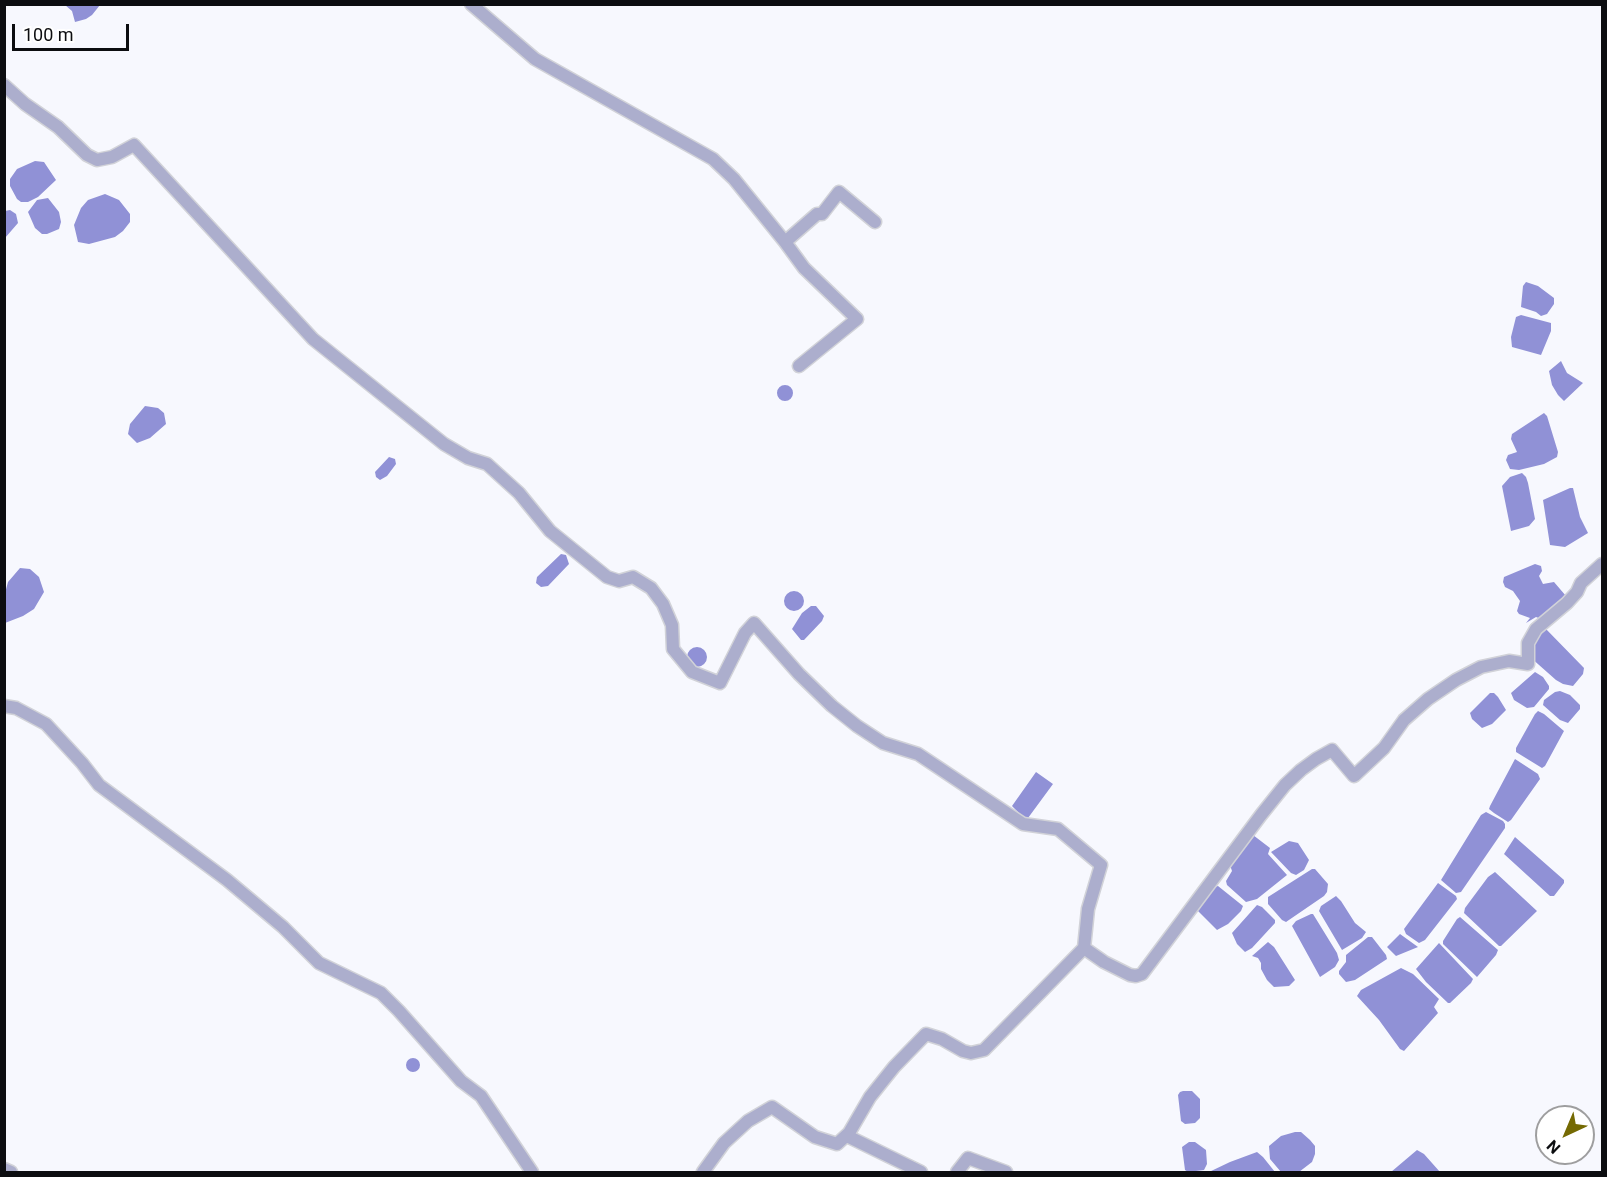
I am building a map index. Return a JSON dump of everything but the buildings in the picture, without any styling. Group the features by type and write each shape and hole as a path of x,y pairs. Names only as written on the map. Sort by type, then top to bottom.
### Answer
{"street":[{"path":"471,4 535,59 713,159 734,178 804,268 857,318 799,366"},
{"path":"4,85 58,127 87,155 97,160 112,157 134,146 312,339 444,444 468,458 487,464 519,493 550,531 607,577 619,581 633,577 651,588 663,604 672,625 673,648 692,672 720,682 745,633 754,623 799,674 857,726 883,743 918,754 1023,824 1058,829 1101,865 1088,909 1084,948 984,1050 972,1053 963,1051 942,1039 926,1034 894,1067 870,1097 847,1136 837,1144 815,1137 772,1107 748,1121 724,1143 702,1173"},
{"path":"785,242 816,214 822,214 839,192 874,222"},
{"path":"1084,948 1104,962 1130,975 1142,974 1284,785 1316,759 1332,750 1354,776 1384,748 1404,720 1428,699 1456,680 1481,667 1509,661 1528,664 1528,643 1536,629 1567,603 1577,592 1581,583 1602,564"},
{"path":"4,706 16,708 46,724 99,785 227,880 283,927 319,963 381,993 461,1081 481,1096 532,1173"},
{"path":"847,1136 921,1173"},
{"path":"957,1173 968,1158 1006,1173"},
{"path":"4,1169 11,1173"}],"water":[{"path":"100,4 92,15 75,22 72,11 65,5"},
{"path":"35,161 44,162 56,180 38,197 28,202 21,202 10,186 10,179 17,169"},
{"path":"105,194 119,200 130,214 130,222 115,237 89,244 78,242 74,225 81,208 88,200"},
{"path":"48,198 59,212 61,222 59,229 42,234 35,228 28,212 37,200"},
{"path":"10,210 16,214 18,223 5,238 5,211"},
{"path":"1526,282 1538,286 1554,298 1554,304 1547,314 1541,316 1521,307 1523,286"},
{"path":"1521,315 1551,323 1551,331 1541,355 1512,347 1511,337 1516,317"},
{"path":"1561,361 1567,373 1583,383 1564,401 1552,385 1549,371"},
{"path":"785,385 791,387 793,393 791,399 785,401 779,399 777,393 779,387"},
{"path":"145,406 158,408 164,413 166,424 150,438 137,443 128,434 130,424"},
{"path":"1544,413 1547,416 1558,452 1557,457 1544,464 1519,470 1510,469 1506,460 1508,455 1517,452 1511,439 1512,434"},
{"path":"389,457 395,459 396,464 387,476 380,480 376,477 375,472"},
{"path":"1522,473 1528,483 1535,519 1529,526 1511,531 1502,486 1510,477"},
{"path":"1573,488 1580,517 1588,533 1565,547 1550,545 1543,500"},
{"path":"561,554 566,555 569,564 548,586 541,587 536,583 537,577"},
{"path":"1535,564 1541,566 1542,571 1539,576 1543,584 1554,582 1566,596 1541,619 1536,617 1526,623 1530,618 1519,614 1517,611 1520,601 1513,591 1505,587 1503,582 1504,577"},
{"path":"20,568 30,569 39,577 44,592 34,609 5,623 5,593 8,582"},
{"path":"794,591 801,594 804,601 801,608 794,611 787,608 784,601 787,594"},
{"path":"811,606 816,606 824,616 804,640 801,640 792,629 802,613"},
{"path":"1545,628 1584,668 1583,674 1573,686 1556,680 1530,657 1532,642"},
{"path":"697,647 704,650 707,657 704,664 697,667 690,664 687,657 690,650"},
{"path":"1535,672 1543,677 1549,689 1534,707 1527,708 1514,700 1511,693"},
{"path":"1560,691 1570,695 1580,705 1580,709 1568,723 1560,720 1543,705 1544,700"},
{"path":"1490,693 1498,697 1506,710 1492,724 1482,728 1472,719 1470,713"},
{"path":"1538,711 1564,731 1542,768 1516,752 1516,748"},
{"path":"1515,759 1538,774 1540,779 1508,822 1489,809"},
{"path":"1036,772 1053,784 1028,818 1024,818 1012,806"},
{"path":"1486,812 1503,821 1505,828 1461,892 1456,893 1441,880 1481,815"},
{"path":"1253,835 1270,848 1268,854 1287,875 1257,899 1246,902 1227,885 1226,881 1232,871 1230,865"},
{"path":"1515,837 1564,880 1554,896 1550,896 1504,854"},
{"path":"1289,841 1298,843 1309,860 1304,870 1296,875 1291,873 1271,852"},
{"path":"1315,869 1328,884 1327,892 1286,922 1282,920 1268,904 1268,897"},
{"path":"1495,872 1537,911 1501,946 1464,913 1465,908 1488,877"},
{"path":"1438,883 1457,899 1425,940 1419,943 1406,934 1404,929"},
{"path":"1218,886 1243,906 1228,924 1217,930 1197,910 1214,887"},
{"path":"1336,896 1355,923 1366,932 1362,938 1342,950 1319,911 1321,906"},
{"path":"1257,905 1275,920 1275,923 1252,948 1245,952 1237,944 1232,933"},
{"path":"1311,914 1337,953 1339,960 1335,967 1320,977 1292,926 1296,921"},
{"path":"1460,917 1498,950 1477,977 1443,944"},
{"path":"1400,934 1418,947 1396,956 1387,947"},
{"path":"1368,937 1372,937 1387,959 1355,980 1346,982 1339,971 1346,962 1346,955"},
{"path":"1268,942 1274,947 1295,980 1289,986 1274,987 1267,980 1258,958 1252,956"},
{"path":"1439,943 1473,979 1450,1003 1426,982 1416,969"},
{"path":"1401,968 1413,974 1439,999 1434,1007 1438,1013 1404,1051 1357,996 1361,990"},
{"path":"413,1058 418,1060 420,1065 418,1070 413,1072 408,1070 406,1065 408,1060"},
{"path":"1183,1091 1192,1091 1200,1099 1200,1118 1195,1123 1185,1124 1181,1121 1178,1095"},
{"path":"1301,1132 1310,1140 1315,1146 1315,1154 1312,1162 1299,1172 1281,1172 1270,1159 1269,1146 1281,1136"},
{"path":"1189,1142 1195,1142 1206,1150 1207,1164 1204,1170 1188,1172 1185,1170 1182,1147"},
{"path":"1417,1150 1424,1154 1440,1172 1391,1172"},
{"path":"1257,1152 1275,1172 1209,1172 1230,1162"}]}
